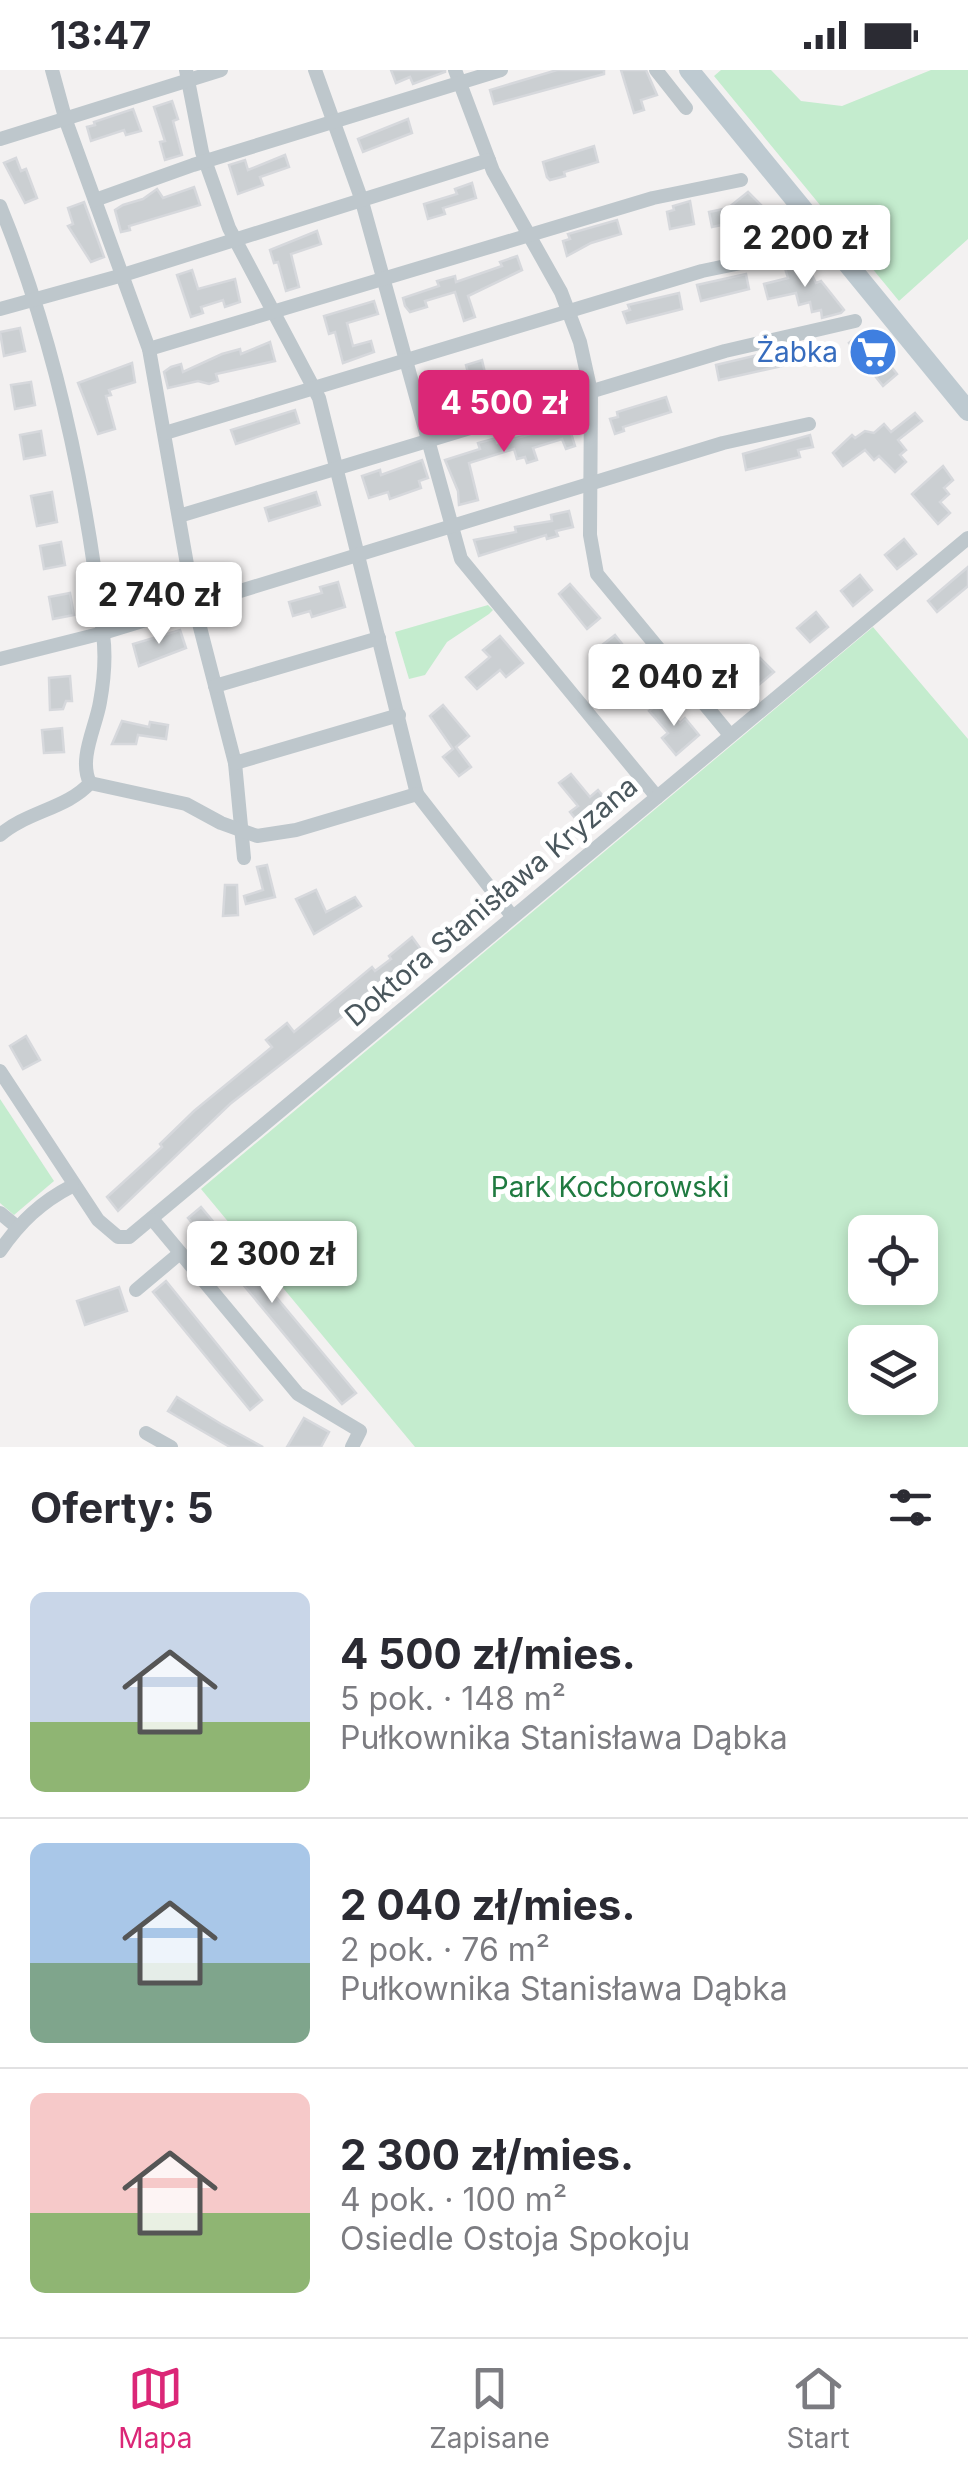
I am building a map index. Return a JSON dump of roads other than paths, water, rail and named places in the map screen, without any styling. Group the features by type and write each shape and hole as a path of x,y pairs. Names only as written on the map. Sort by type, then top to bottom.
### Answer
{"main road":[{"path":"696,72 968,411"}],"street":[{"path":"52,70 66,121 149,348 194,604 235,763 244,858"},
{"path":"0,139 66,121 187,75 221,70"},
{"path":"315,70 362,198 450,524 466,569 656,796"},
{"path":"96,200 334,122 457,76 501,70"},
{"path":"656,70 686,108"},
{"path":"187,75 205,162 233,238 315,388 418,794 512,916"},
{"path":"457,76 489,160 569,310 580,342 591,392 590,534 597,574 730,735"},
{"path":"0,309 124,275 489,160"},
{"path":"149,348 653,198 741,180"},
{"path":"0,206 35,298 59,382 103,633 100,703 85,764 90,783"},
{"path":"165,433 702,271 793,252"},
{"path":"180,516 725,351 855,321"},
{"path":"0,659 103,633 723,443 809,424"},
{"name":"Doktora Stanisława Kryzana","path":"147,1225 259,1126 968,538"},
{"path":"215,686 379,638"},
{"path":"235,763 400,715"},
{"path":"90,783 186,804 242,832 274,835 418,794"},
{"path":"0,836 36,812 81,792 90,783"},
{"path":"0,1071 72,1186 108,1232 128,1237 147,1225 180,1253 298,1394 360,1432 352,1447"},
{"path":"0,1251 17,1227 47,1198 72,1186"},
{"path":"0,1213 17,1227"},
{"path":"136,1290 180,1253"},
{"path":"146,1433 171,1447"}],"place":[{"name":"Żabka","path":"873,352"}],"park label":[{"name":"Park Kocborowski","path":"610,1187"}]}
